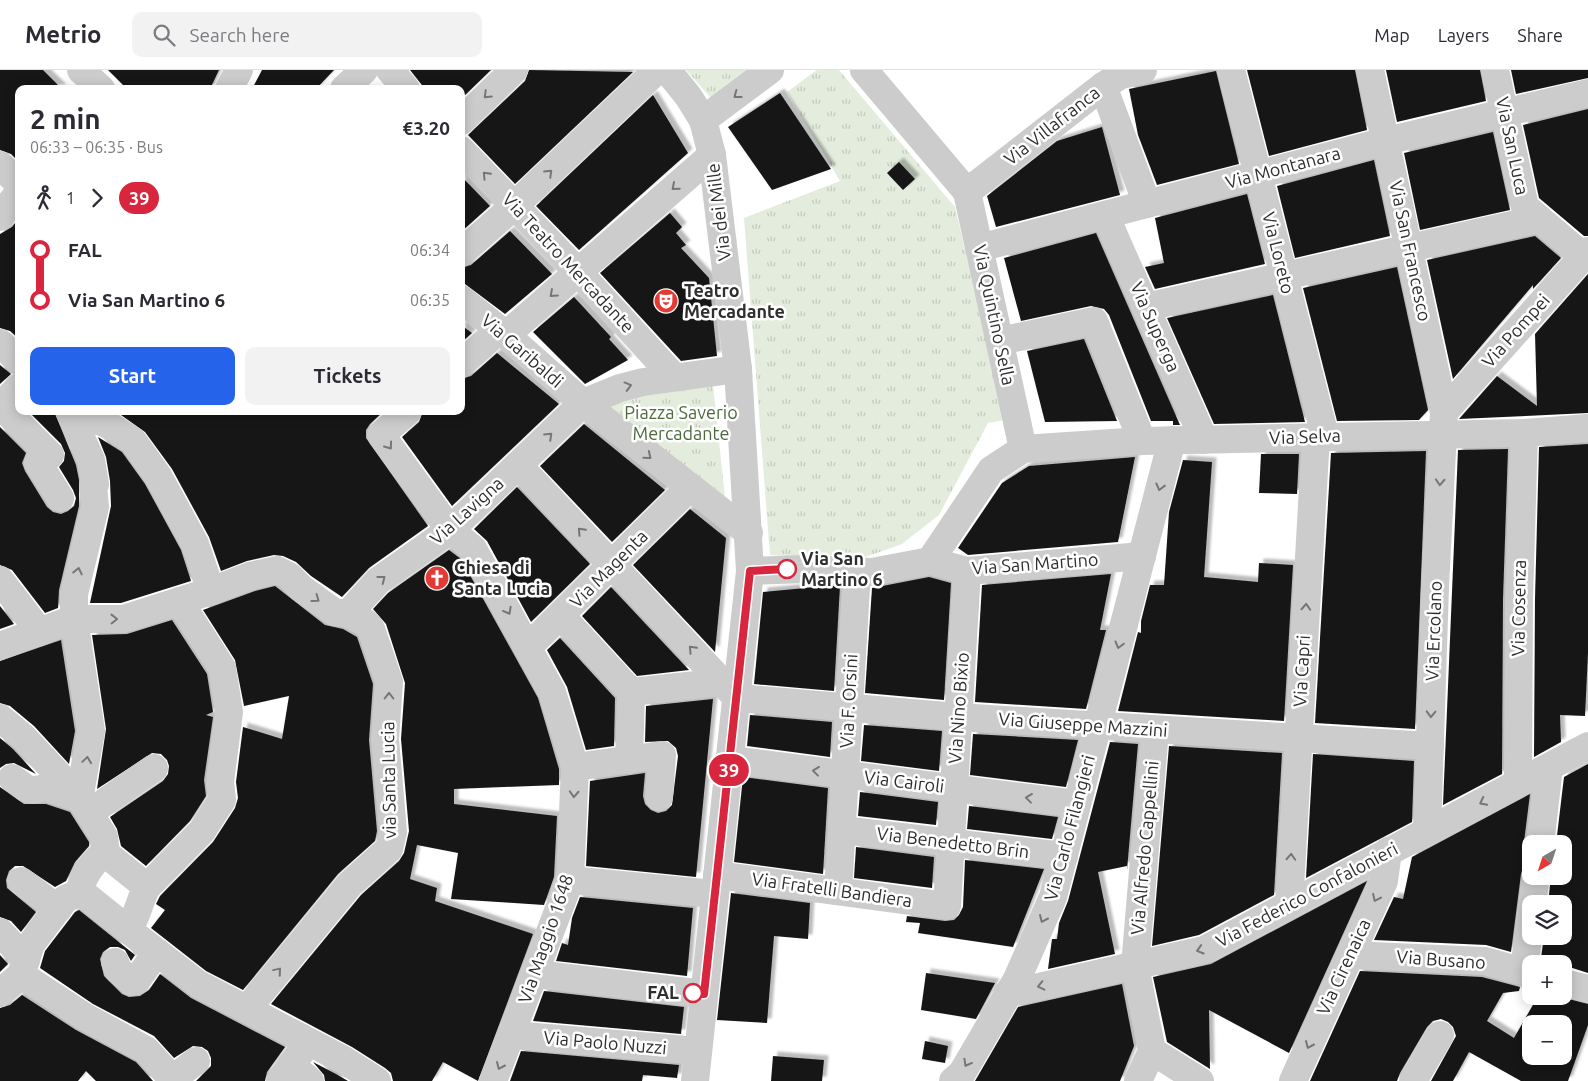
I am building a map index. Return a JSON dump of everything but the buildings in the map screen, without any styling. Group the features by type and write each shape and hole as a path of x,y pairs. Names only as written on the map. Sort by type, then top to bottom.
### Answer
{"street":[{"path":"81,70 97,85"},
{"path":"231,85 239,70"},
{"path":"348,85 364,70"},
{"path":"390,70 403,85"},
{"path":"465,116 514,70"},
{"path":"465,250 657,70"},
{"name":"Via dei Mille","path":"667,70 688,96 703,120 712,155 738,370 749,533 750,571 731,690 730,760 695,1081"},
{"path":"703,120 770,70"},
{"name":"Via Quintino Sella","path":"864,70 968,192 1023,449"},
{"name":"Via Villafranca","path":"968,192 1103,86 1121,75 1143,70"},
{"name":"Via Loreto","path":"1232,70 1284,276 1320,436"},
{"name":"Via San Francesco","path":"1370,70 1410,248 1443,422"},
{"name":"Via San Luca","path":"1495,70 1525,206 1539,219 1585,253"},
{"path":"1103,86 1147,204"},
{"name":"Via Montanara","path":"980,248 1386,141 1588,93"},
{"name":"Via Teatro Mercadante","path":"465,154 578,272 674,377"},
{"path":"465,361 578,272 712,155"},
{"path":"0,165 15,180"},
{"path":"7,219 15,201"},
{"name":"Via Superga","path":"1105,215 1204,440"},
{"path":"1146,307 1539,219"},
{"name":"Via Pompei","path":"1443,422 1585,253"},
{"name":"Via Garibaldi","path":"465,302 582,403"},
{"path":"1000,341 1094,321 1142,441"},
{"path":"0,343 15,357"},
{"path":"738,370 674,377 620,388 582,403 749,533"},
{"path":"15,391 0,406 50,455 38,463 60,498"},
{"name":"Via Lavigna","path":"348,614 378,581 450,530 582,403"},
{"path":"71,415 91,460 95,484 93,486 95,507 91,531 84,548 74,594 74,619 91,731 84,802"},
{"path":"0,646 74,619 123,618 211,591 195,544 158,476 132,440 107,424 81,415"},
{"name":"Via Maggio 1648","path":"404,415 381,435 450,530 473,549 552,692 576,767 570,880 493,1081"},
{"name":"Via Selva","path":"1023,449 1142,441 1320,436 1443,422 1524,432 1588,428"},
{"name":"Via Ercolano","path":"1427,830 1443,422"},
{"name":"Via Cosenza","path":"1518,784 1519,599 1524,432"},
{"name":"Via Capri","path":"1289,905 1298,738 1320,436"},
{"name":"Via Carlo Filangieri","path":"954,1081 962,1073 1017,979 1053,897 1172,440"},
{"path":"930,561 991,470 1023,449"},
{"path":"518,464 731,690"},
{"name":"Via Magenta","path":"528,647 689,488"},
{"name":"Via San Martino","path":"750,571 805,569 872,572 930,561 967,571 1142,556"},
{"name":"via Santa Lucia","path":"211,591 250,576 276,570 289,576 301,588 334,612 348,614 366,622 371,629 388,682 386,739 393,832 389,849 350,884 247,1009"},
{"name":"Via F. Orsini","path":"838,891 857,571"},
{"name":"Via Nino Bixio","path":"947,906 967,571"},
{"path":"0,580 40,632"},
{"path":"127,929 133,922 140,898 147,887 202,831 222,800 220,782 229,712 222,668 179,601"},
{"path":"561,616 631,692 629,760"},
{"name":"Via Giuseppe Mazzini","path":"631,692 731,690 849,707 958,717 1430,746"},
{"path":"0,718 24,738 84,802 104,837 106,854 147,887"},
{"name":"Via Alfredo Cappellini","path":"1152,1052 1135,966 1155,730"},
{"name":"Via Federico Confalonieri","path":"1007,994 1204,950 1588,746"},
{"path":"576,767 662,755 659,797"},
{"name":"Via Cairoli","path":"730,760 1078,804"},
{"path":"1541,835 1549,767"},
{"path":"12,778 27,789 47,788 84,802 154,768"},
{"name":"Via Benedetto Brin","path":"842,830 1064,856"},
{"name":"Via Cirenaica","path":"1293,1081 1384,881 1388,851"},
{"path":"81,892 81,884 98,858 106,854"},
{"name":"Via Fratelli Bandiera","path":"570,880 715,884 838,891 947,906"},
{"path":"21,881 58,908"},
{"path":"0,993 24,967 31,944 58,908 70,895 81,892"},
{"path":"81,892 198,984 344,1060 377,1081"},
{"path":"1,936 24,967 85,1017 146,1050 167,1073 170,1081 196,1061"},
{"path":"115,962 122,975 132,982 136,981 157,952"},
{"name":"Via Busano","path":"1350,954 1485,961 1522,972"},
{"path":"535,974 704,994"},
{"path":"1572,985 1588,989"},
{"name":"Via Paolo Nuzzi","path":"512,1035 698,1051"},
{"path":"1413,1081 1440,1035"},
{"path":"294,1076 308,1042"},
{"path":"1138,1081 1152,1052 1200,1081"}],"green space":[{"path":"686,70 748,70 711,98"},
{"path":"817,70 839,70 955,207 1005,420 988,423 939,515 902,544 857,560 770,555 744,218 840,181 787,92"},
{"name":"Piazza Saverio Mercadante","path":"713,385 726,507 604,408 650,388"}],"bus line":[{"name":"39","path":"693,993 704,994 750,571 787,569"}],"place":[{"name":"Teatro Mercadante","path":"666,301"},
{"name":"Via San Martino 6","path":"787,569"},
{"name":"Chiesa di Santa Lucia","path":"437,578"},
{"name":"FAL","path":"693,993"}]}
